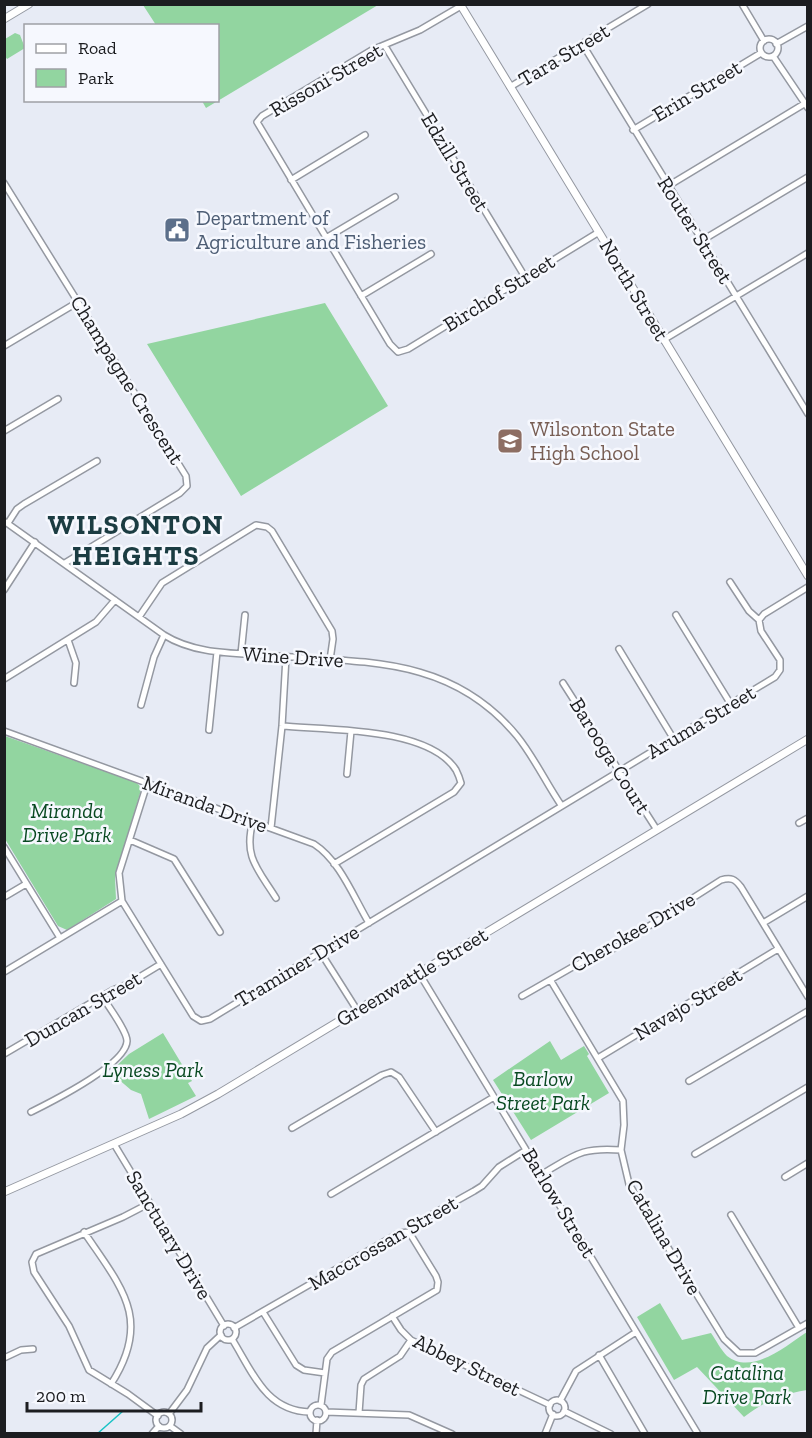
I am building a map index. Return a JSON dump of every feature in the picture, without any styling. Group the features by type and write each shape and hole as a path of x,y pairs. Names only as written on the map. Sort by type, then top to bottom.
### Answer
{"main road":[{"path":"4,19 29,4"},
{"name":"North Street","path":"460,5 807,576"},
{"name":"Greenwattle Street","path":"4,1192 181,1114 218,1094 807,739"}],"street":[{"name":"Tara Street","path":"510,87 648,4"},
{"path":"742,4 764,40"},
{"name":"Rissoni Street","path":"291,180 257,122 262,116 372,50 420,30 460,5"},
{"path":"776,44 807,26"},
{"path":"764,40 771,40 776,44 777,51 773,56 765,57 761,53 760,47 764,40"},
{"name":"Router Street","path":"583,45 807,414"},
{"name":"Edzill Street","path":"385,46 525,277"},
{"name":"Erin Street","path":"633,130 761,53"},
{"path":"668,186 806,106 773,56"},
{"path":"365,135 291,180 361,296 431,255"},
{"path":"701,241 807,177"},
{"name":"Champagne Crescent","path":"5,185 186,476 187,486 180,493 65,563"},
{"path":"326,238 395,196"},
{"name":"Birchof Street","path":"361,296 390,344 398,352 408,349 599,232"},
{"path":"663,340 805,254 807,262"},
{"path":"4,346 78,302"},
{"path":"4,431 58,399"},
{"path":"6,522 24,504 96,461"},
{"name":"Wine Drive","path":"6,522 164,635 189,647 217,652 330,660 415,670 448,681 488,705 518,737 561,805"},
{"path":"139,617 162,583 256,525 263,525 272,531 332,631 330,660"},
{"path":"4,590 35,542"},
{"path":"730,582 745,606 759,620 764,614 807,587"},
{"path":"4,679 96,622 115,600"},
{"path":"241,654 245,615"},
{"path":"676,615 730,703"},
{"name":"Aruma Street","path":"619,771 775,677 780,670 780,660 761,630 759,620"},
{"path":"141,705 154,657 164,635"},
{"path":"68,640 76,663 74,683"},
{"path":"619,649 673,738"},
{"path":"209,729 217,652"},
{"path":"271,828 282,726 286,657"},
{"name":"Barooga Court","path":"563,682 657,830"},
{"path":"282,726 388,734 418,744 444,759 456,770 461,783 454,792 334,864"},
{"name":"Miranda Drive","path":"4,731 314,844 326,852 369,923"},
{"path":"347,774 351,731"},
{"name":"Traminer Drive","path":"147,784 119,873 122,901 193,1016 201,1021 210,1019 619,771"},
{"path":"799,823 807,818"},
{"path":"253,822 249,835 249,853 276,898"},
{"path":"130,840 174,859 220,932"},
{"path":"4,847 60,938"},
{"name":"Cherokee Drive","path":"522,996 576,965 613,949 721,880 729,878 736,880 763,923"},
{"path":"4,897 26,884"},
{"path":"807,896 763,923 807,998"},
{"path":"4,972 122,901"},
{"name":"Navajo Street","path":"598,1058 778,949"},
{"path":"321,952 357,1010"},
{"name":"Duncan Street","path":"4,1054 102,996 162,964"},
{"name":"Barlow Street","path":"419,973 698,1434"},
{"name":"Catalina Drive","path":"550,981 623,1101 624,1125 621,1150 629,1184 724,1339 739,1353 755,1353 807,1323"},
{"path":"31,1112 95,1077 127,1044 126,1035 102,996"},
{"path":"690,1081 807,1011"},
{"path":"292,1128 382,1075 391,1072 399,1077 436,1132"},
{"path":"695,1154 807,1087"},
{"path":"332,1194 494,1097"},
{"name":"Sanctuary Drive","path":"114,1144 224,1326"},
{"path":"542,1174 587,1150 599,1148 621,1150"},
{"name":"Maccrossan Street","path":"234,1328 399,1233 409,1232 415,1224 482,1186 499,1167 526,1150"},
{"path":"785,1177 807,1163"},
{"path":"150,1203 135,1212 36,1254 32,1266 69,1326 89,1371 158,1416"},
{"path":"731,1215 799,1328"},
{"path":"326,1412 321,1405 327,1359 335,1349 433,1293 438,1286 436,1276 409,1232"},
{"path":"84,1233 126,1297 130,1311 132,1324 129,1346 124,1361 111,1384"},
{"path":"263,1312 296,1365 304,1370 325,1373"},
{"name":"Abbey Street","path":"392,1316 411,1340 550,1405"},
{"path":"169,1414 187,1390 207,1348 221,1335 224,1326 230,1325 236,1334 232,1339 225,1340 221,1335"},
{"path":"560,1401 576,1371 636,1332"},
{"path":"232,1339 259,1383 274,1400 296,1412 310,1412"},
{"path":"359,1413 361,1385 364,1378 400,1356 411,1340"},
{"path":"4,1358 21,1350 33,1349"},
{"path":"599,1355 645,1434"},
{"path":"555,1400 560,1401 565,1406 564,1411 561,1415 553,1414 550,1405 555,1400"},
{"path":"310,1412 315,1406 321,1405"},
{"path":"564,1411 611,1434"},
{"path":"310,1412 312,1418 317,1420 323,1419 326,1412"},
{"path":"326,1412 409,1415 452,1434"},
{"path":"158,1416 162,1413 169,1414"},
{"path":"169,1414 172,1420 170,1426"},
{"path":"545,1434 553,1414"},
{"path":"158,1416 159,1426"},
{"path":"316,1434 317,1420"},
{"path":"159,1426 166,1428 170,1426"},
{"path":"152,1434 159,1426"},
{"path":"170,1426 181,1434"}],"green space":[{"path":"143,5 378,5 219,100 219,24 155,24"},
{"path":"15,33 20,35 24,49 7,59 5,39"},
{"path":"203,102 216,102 206,108"},
{"path":"325,303 388,406 241,496 147,344"},
{"name":"Miranda Drive Park","path":"5,736 135,782 141,790 115,878 116,899 67,930 58,926 5,839"},
{"name":"Lyness Park","path":"163,1033 192,1081 188,1083 196,1096 149,1119 141,1094 131,1090 110,1072 129,1054"},
{"name":"Barlow Street Park","path":"550,1041 561,1060 584,1046 589,1054 587,1056 609,1093 531,1140 493,1080"},
{"name":"Catalina Drive Park","path":"660,1303 682,1340 711,1333 727,1356 747,1363 758,1361 779,1351 807,1332 807,1390 774,1399 744,1417 697,1367 674,1380 637,1317"}],"waterway":[{"path":"97,1434 123,1411"}],"place":[{"name":"Department of Agriculture and Fisheries","path":"177,230"},
{"name":"Wilsonton State High School","path":"510,441"}],"district":[{"name":"WILSONTON HEIGHTS","path":"136,540"}]}
